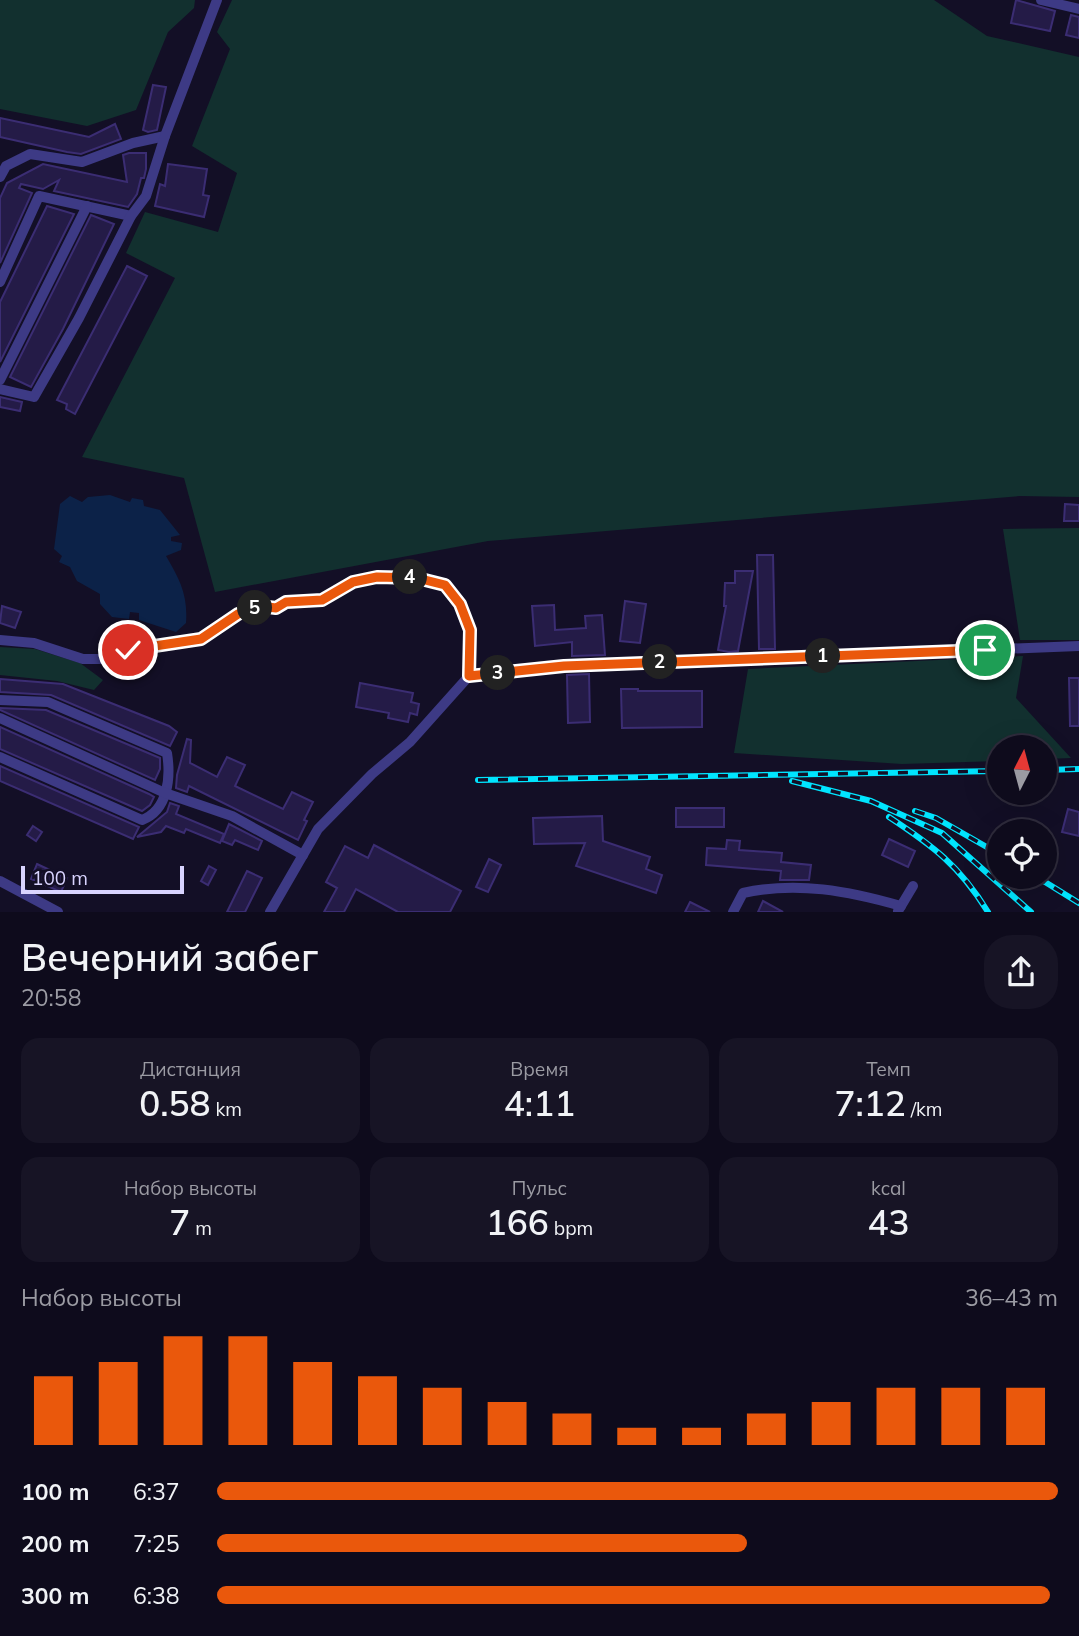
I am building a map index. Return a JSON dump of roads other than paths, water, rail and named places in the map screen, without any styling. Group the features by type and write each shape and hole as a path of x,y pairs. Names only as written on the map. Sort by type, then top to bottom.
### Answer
{"street":[{"path":"0,390 34,397 79,318 131,216 146,197 165,136 217,0"},
{"path":"1041,0 1079,9"},
{"path":"0,177 6,166 30,154 82,162 133,143 165,136"},
{"path":"0,282 39,196 131,216"},
{"path":"0,380 87,206"},
{"path":"0,640 34,643 83,659 100,659 128,650 201,639 238,614 260,606 276,608 286,602 322,600 353,582 377,577 417,578 445,585 460,604 470,630 469,676 410,742 372,774 318,829 270,912"},
{"path":"469,676 564,666 1079,646"},
{"path":"0,700 48,702 167,753 170,774 160,808 151,817 142,820 0,757"},
{"path":"0,718 165,793 232,816 303,855"},
{"path":"0,881 58,912"},
{"path":"733,912 743,893 765,888 822,888 869,897 899,909 913,886"}],"water":[{"path":"110,495 130,502 132,498 143,500 144,506 160,510 180,535 171,537 171,541 182,543 181,550 166,556 179,580 186,604 186,623 176,632 139,620 139,613 130,612 129,619 112,617 100,604 100,594 77,581 70,567 59,562 62,556 54,549 60,504 70,496 82,502 88,497"}],"railway":[{"path":"1057,770 1079,769"},
{"path":"478,780 987,771"},
{"path":"792,781 871,801 942,833 1031,912"},
{"path":"915,811 936,818 987,847"},
{"path":"889,817 919,837 956,869 988,912"},
{"path":"1056,889 1079,903"}]}
